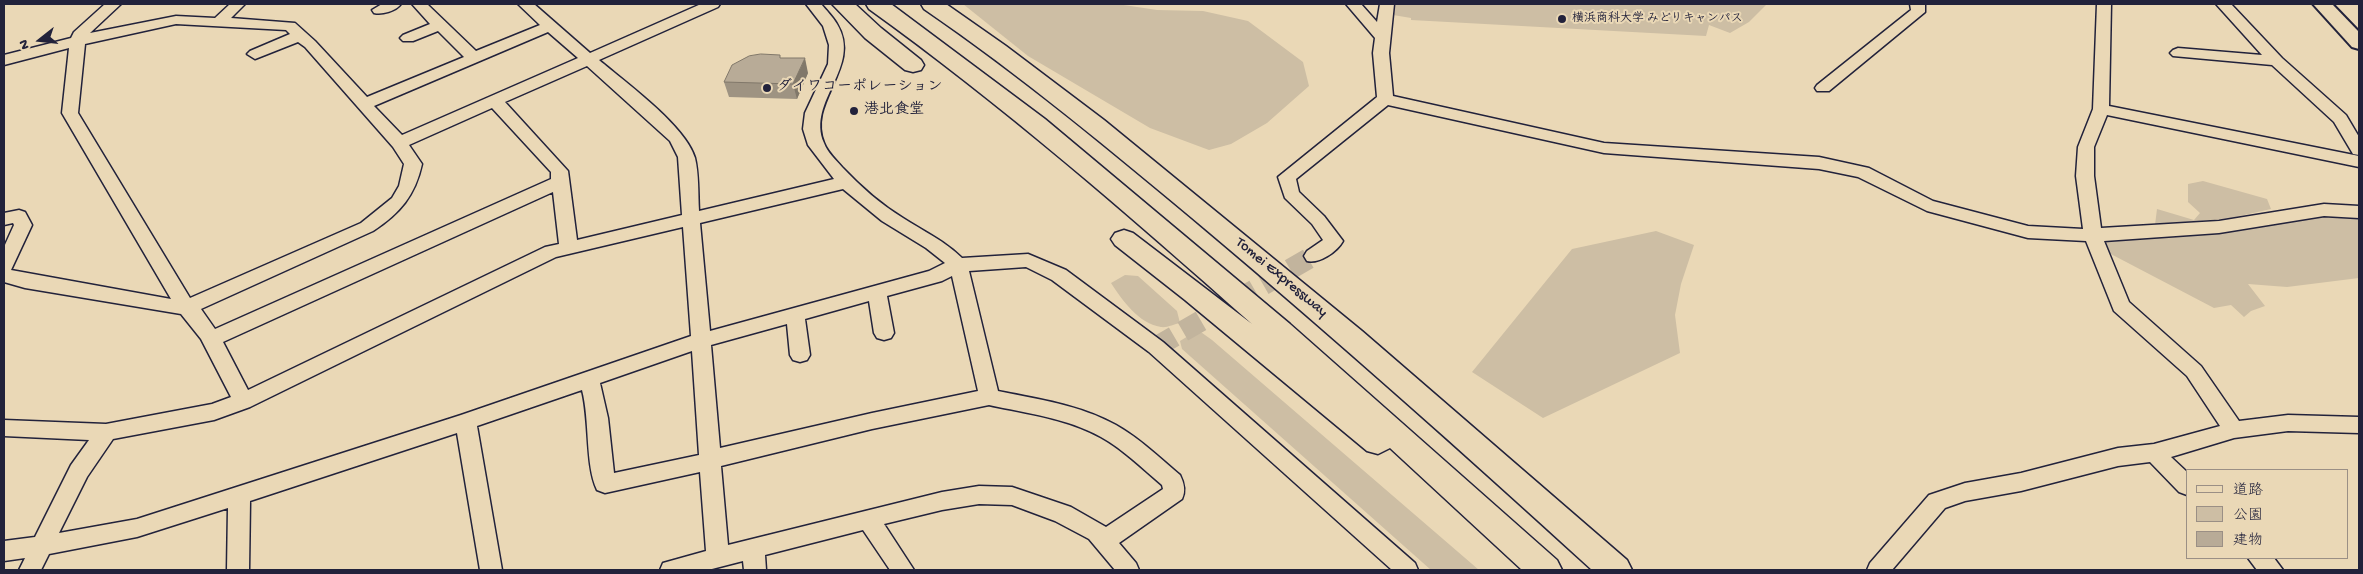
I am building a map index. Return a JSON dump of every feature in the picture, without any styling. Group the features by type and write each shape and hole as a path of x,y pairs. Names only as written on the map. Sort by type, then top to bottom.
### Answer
{"highway":[{"path":"843,4 873,33 913,65"},
{"path":"877,4 999,94 1104,179 1308,356 1544,570"},
{"name":"Tomei Expressway","path":"932,4 1030,76 1295,289 1615,570"},
{"path":"1124,239 1446,496 1544,570"}],"main road":[{"path":"2322,4 2359,43"}],"street":[{"path":"114,4 79,35 70,113 186,308"},
{"path":"220,22 238,4"},
{"path":"379,10 394,4"},
{"path":"419,4 473,57"},
{"path":"524,4 663,124 676,139 686,157 693,219 718,558"},
{"path":"399,143 713,4"},
{"path":"813,4 834,29 838,50 835,66 813,115 811,130 816,144 847,182 889,218 929,240 958,266 989,397"},
{"path":"1353,4 1382,38"},
{"path":"1385,99 1381,53 1387,4"},
{"path":"1823,88 1918,12 1919,6 1917,4"},
{"path":"2104,4 2101,109 2086,147 2085,176 2093,235 2121,306 2194,371 2234,430"},
{"path":"2223,4 2276,61 2340,119 2359,150"},
{"path":"4,60 145,25 176,20 290,26 301,35 399,143 413,164 410,187 393,210 367,227 186,308"},
{"path":"408,38 440,25"},
{"path":"364,104 550,26"},
{"path":"255,54 301,35"},
{"path":"2178,53 2276,61"},
{"path":"1385,99 1604,148 1819,163 1863,172 1927,205 2028,232 2060,235 2093,235 2220,226 2324,210 2359,212"},
{"path":"1312,256 1334,241 1318,220 1291,194 1287,177 1385,99"},
{"path":"495,101 559,171 569,248"},
{"path":"2101,109 2359,161"},
{"path":"211,339 560,182"},
{"path":"4,428 106,432 214,412 243,401 551,252 847,182"},
{"path":"4,219 19,216 23,225 4,266"},
{"path":"4,551 137,528 239,497 466,422 702,340 935,276 958,266 1028,260 1058,274 1156,347 1351,518 1407,570"},
{"path":"4,275 26,281 186,308 193,312 211,339 243,401"},
{"path":"877,291 884,333"},
{"path":"795,314 800,355"},
{"path":"589,380 594,394 600,462 605,484 712,461 722,456 872,421 989,397 1062,412 1088,421 1129,444 1172,481 1174,493 1104,541"},
{"path":"466,422 491,570"},
{"path":"1878,570 1937,502 1965,492 2021,482 2118,457 2154,453 2234,430 2288,423 2359,425"},
{"path":"30,570 79,471 106,432"},
{"path":"2154,453 2186,485"},
{"path":"671,570 718,558 754,560 868,519 942,501 978,495 1012,496 1064,514 1097,532 1128,570"},
{"path":"238,570 239,497"},
{"path":"868,519 904,570"},
{"path":"2260,559 2272,570"}],"green space":[{"path":"963,4 1117,4 1157,10 1203,11 1248,21 1303,62 1309,86 1267,123 1231,144 1209,150 1150,128 1028,56"},
{"name":"横浜商科大学 みどりキャンパス","path":"1395,4 1767,4 1749,22 1730,33 1709,25 1706,36 1411,20 1411,18 1393,15"},
{"path":"2203,181 2267,199 2271,209 2231,218 2155,225 2157,209 2194,220 2200,213 2188,202 2188,184"},
{"path":"2329,215 2359,218 2359,278 2287,287 2248,284 2265,306 2251,311 2244,317 2231,305 2214,308 2107,252 2101,240 2239,231 2312,216"},
{"path":"1656,231 1694,245 1681,284 1675,315 1680,353 1543,418 1472,372 1572,249"},
{"path":"1125,275 1138,276 1177,311 1180,323 1161,327 1153,325 1138,316 1126,304 1111,283"},
{"path":"1198,330 1479,570 1431,570 1182,349 1180,341"}],"building":[{"path":"761,54 780,55 780,58 805,58 793,84 724,82 732,65 749,56"}],"tunnel":[{"path":"1156,347 1313,256"}],"place":[{"name":"横浜商科大学 みどりキャンパス","path":"1562,19"},
{"name":"ダイワコーポレーション","path":"767,88"},
{"name":"港北食堂","path":"854,111"}]}
